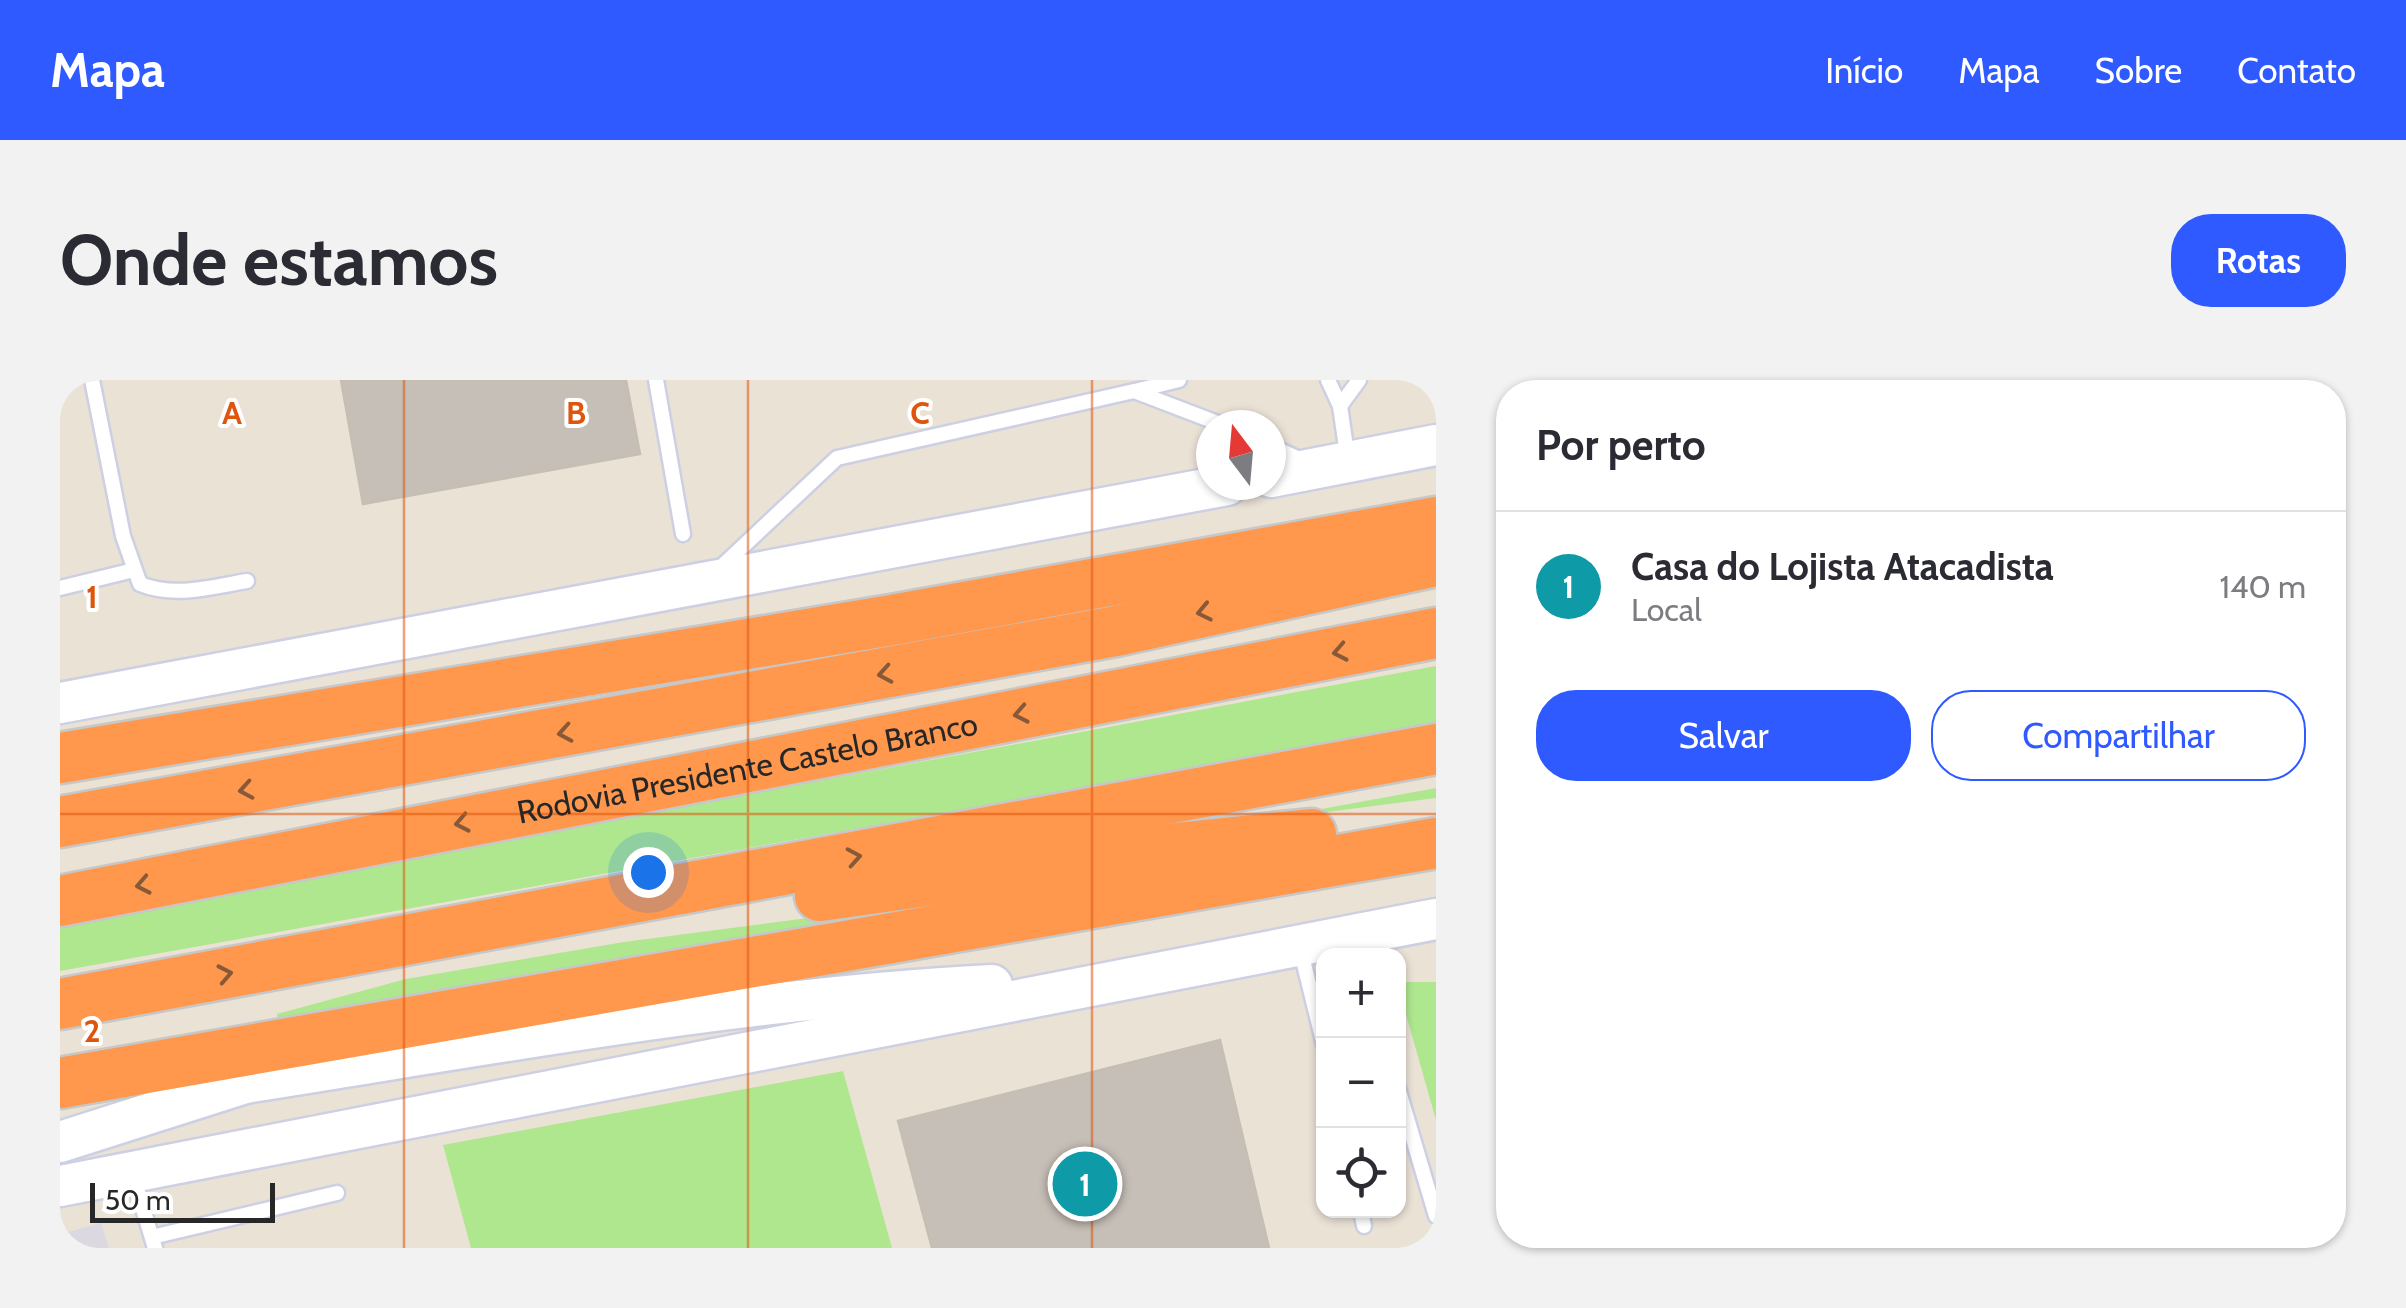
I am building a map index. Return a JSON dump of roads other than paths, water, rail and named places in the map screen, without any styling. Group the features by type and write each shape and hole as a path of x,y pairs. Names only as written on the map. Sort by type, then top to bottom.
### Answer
{"highway":[{"path":"60,758 892,620 1436,522"},
{"path":"60,822 1116,631 1436,560"},
{"name":"Rodovia Presidente Castelo Branco","path":"60,901 1436,633"},
{"path":"60,1004 1436,749"},
{"path":"393,941 693,912 1128,852 1322,833 1436,814"},
{"path":"60,1083 1436,842"}],"main road":[{"path":"1286,474 1436,446"},
{"path":"60,704 1196,491"},
{"path":"60,1186 1141,977 1298,943 1356,942 1436,919"},
{"path":"238,1084 670,1017 882,992 1141,977"},
{"path":"60,1142 238,1084 642,982"}],"lane":[{"path":"92,380 123,536 140,584 156,591 188,591 246,581"},
{"path":"656,380 683,534"},
{"path":"698,586 778,518 837,458 1179,380"},
{"path":"1328,380 1340,406"},
{"path":"1286,451 1334,465 1340,406 1359,380"},
{"path":"1134,391 1196,415"},
{"path":"60,588 134,570"},
{"path":"1298,943 1322,1038"},
{"path":"1406,1115 1436,1216"},
{"path":"132,1171 154,1242 337,1192"}],"place":[{"name":"Casa do Lojista Atacadista","path":"1085,1184"}]}
